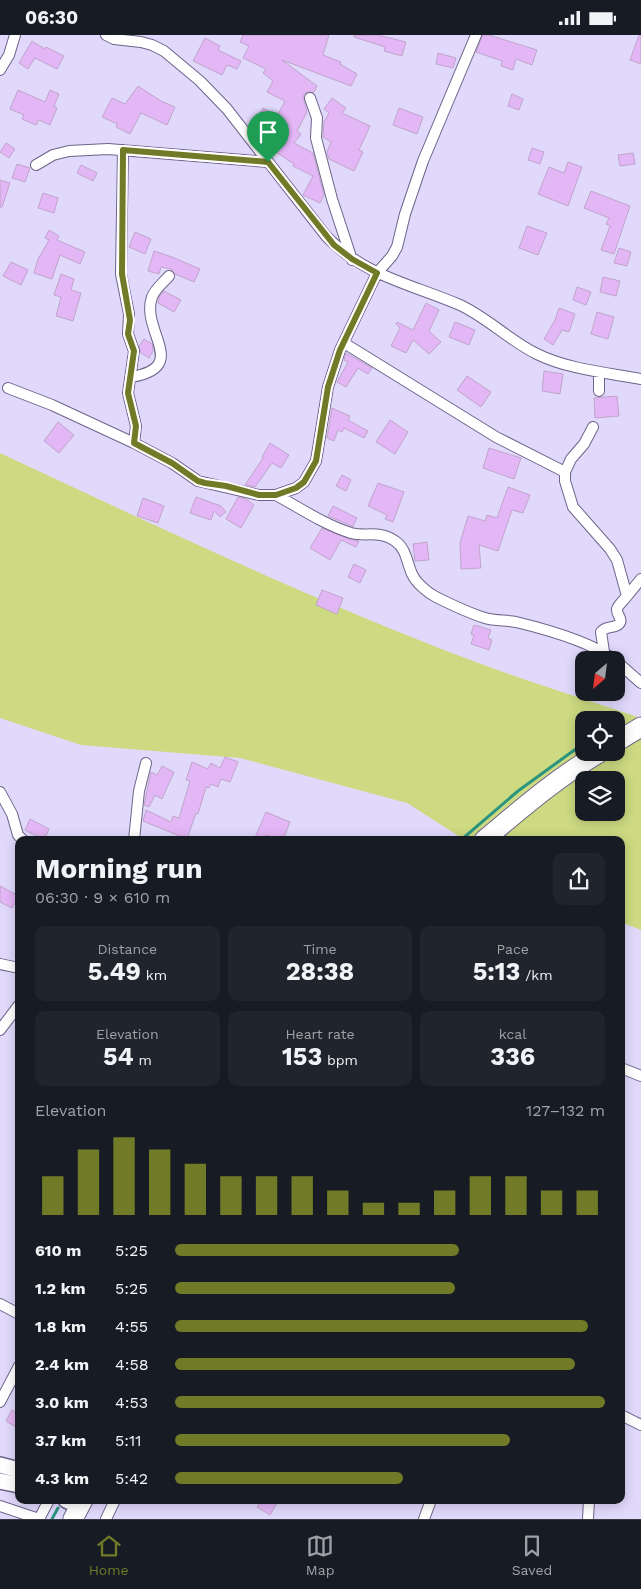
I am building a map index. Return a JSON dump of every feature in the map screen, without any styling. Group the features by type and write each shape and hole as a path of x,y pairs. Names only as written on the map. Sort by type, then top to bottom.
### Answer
{"highway":[{"path":"625,737 641,727"},
{"path":"489,836 523,807 585,761"}],"main road":[{"path":"0,1465 15,1469"},
{"path":"0,1481 15,1484"}],"street":[{"path":"0,70 9,55 15,35"},
{"path":"106,35 125,41 141,42 164,51 213,93 326,236 352,259 377,273 474,312 537,354 552,361 641,379"},
{"path":"8,388 52,405 134,443 172,463 198,481 259,495 276,495 296,488 304,482 316,461 328,387 344,343 377,273 398,247 405,214 423,161 476,35"},
{"path":"310,98 317,118 316,138 332,199 352,259"},
{"path":"36,165 53,155 86,149 123,150 268,162"},
{"path":"123,150 122,274 130,320 128,334 134,351 128,393 136,426 134,443"},
{"path":"131,377 146,375 156,369 160,360 162,350 153,328 151,304 155,290 169,276"},
{"path":"344,343 496,437 565,472"},
{"path":"599,371 599,391"},
{"path":"593,427 584,444 571,459 565,472 566,481 573,507 614,554 627,596"},
{"path":"276,495 336,527 355,534 382,535 396,541 404,552 413,576 435,597 484,618 515,622 566,637 601,651"},
{"path":"604,651 601,632 605,628 617,626 620,623 621,619 617,611 641,579"},
{"path":"625,669 641,683"},
{"path":"134,836 139,791 146,763"},
{"path":"0,792 12,813 19,836"},
{"path":"0,965 15,967"},
{"path":"0,1030 15,1010"},
{"path":"625,1070 641,1076"},
{"path":"0,1304 15,1312"},
{"path":"0,1402 15,1374"},
{"path":"625,1417 641,1425"},
{"path":"0,1506 39,1519 47,1504"},
{"path":"106,1519 113,1504"},
{"path":"424,1519 430,1504"},
{"path":"588,1519 589,1504"}],"green space":[{"path":"0,453 294,588 413,638 494,669 575,696 575,701 590,701 620,711 575,711 575,761 625,761 625,713 641,718 641,930 625,924 625,836 459,836 407,803 240,758 81,745 0,718"}],"building":[{"path":"243,35 329,35 323,55 341,62 340,64 357,74 351,86 282,60 317,86 314,92 307,92 303,96 307,112 297,131 301,134 294,143 313,153 324,195 320,203 303,195 313,176 293,166 294,164 270,148 275,140 253,127 263,108 277,116 285,101 267,92 273,81 263,73 266,69 243,58 249,46 240,42"},
{"path":"354,35 378,35 406,42 402,56 384,51 385,47 354,37"},
{"path":"483,35 489,35 537,50 532,65 516,59 513,70 501,66 502,61 476,52"},
{"path":"639,35 641,35 641,64 630,60"},
{"path":"205,38 220,46 218,50 241,61 237,69 227,65 222,75 193,61"},
{"path":"32,41 45,49 46,47 64,56 57,69 35,58 28,69 19,63"},
{"path":"438,53 456,58 453,68 436,64"},
{"path":"138,86 161,101 175,107 167,125 141,113 130,134 116,127 117,124 102,117 112,98 125,104"},
{"path":"18,90 45,102 50,90 59,94 54,106 57,108 50,125 39,120 36,125 22,119 24,115 10,109"},
{"path":"512,94 523,99 519,110 508,106"},
{"path":"332,98 346,108 342,113 370,126 359,150 363,152 354,171 329,159 327,152 331,142 323,137 324,122 329,113 324,109"},
{"path":"399,108 423,117 417,134 393,125"},
{"path":"6,143 15,149 9,158 0,152"},
{"path":"532,148 544,152 540,164 528,160"},
{"path":"633,153 635,164 620,166 618,155"},
{"path":"568,162 582,167 568,206 538,194 549,167 564,173"},
{"path":"17,164 30,168 25,182 12,178"},
{"path":"81,165 97,173 93,181 77,173"},
{"path":"0,180 10,183 2,207 0,207"},
{"path":"591,191 630,206 614,254 601,250 610,226 606,224 609,218 584,208"},
{"path":"43,193 58,198 54,213 38,208"},
{"path":"527,226 547,233 538,255 519,248"},
{"path":"49,230 59,236 57,240 85,252 80,264 60,255 52,279 34,273 38,259 49,240 45,238"},
{"path":"135,232 151,239 145,254 129,247"},
{"path":"619,248 631,252 627,266 614,263"},
{"path":"154,251 200,269 194,282 175,274 171,269 161,267 159,274 148,271"},
{"path":"11,262 28,270 21,285 3,276"},
{"path":"61,274 74,279 71,290 81,293 73,321 56,316 61,297 54,295"},
{"path":"603,277 620,281 616,296 600,292"},
{"path":"577,287 591,292 586,305 573,300"},
{"path":"164,291 181,300 174,312 158,303 159,297"},
{"path":"426,303 439,310 429,331 441,342 429,354 413,340 406,353 391,346 400,328 396,324 397,322 413,330"},
{"path":"559,308 575,314 569,332 562,330 553,345 544,339 555,320"},
{"path":"597,312 614,317 608,339 591,334"},
{"path":"455,322 475,330 469,345 449,337"},
{"path":"144,339 152,344 153,347 149,358 141,353 139,346"},
{"path":"346,353 372,368 368,374 358,368 346,387 337,382 348,362 344,360"},
{"path":"544,371 563,374 560,394 542,391"},
{"path":"467,376 491,392 481,407 457,390"},
{"path":"617,396 619,416 595,418 594,398"},
{"path":"332,408 350,416 348,420 368,431 364,438 344,428 342,432 338,430 334,441 327,438"},
{"path":"390,420 408,432 395,454 376,442"},
{"path":"58,422 74,435 59,453 44,441"},
{"path":"270,443 289,455 281,468 272,463 255,487 245,485 263,458"},
{"path":"489,448 521,458 514,479 483,468"},
{"path":"342,475 351,480 346,491 336,486"},
{"path":"378,483 404,492 393,522 385,519 387,515 368,506"},
{"path":"508,487 530,495 523,513 512,510 498,551 479,545 481,568 461,569 460,543 468,516 485,521 487,515 497,518"},
{"path":"196,497 221,506 226,512 220,517 214,511 211,520 190,513"},
{"path":"238,497 246,499 254,505 241,528 226,519"},
{"path":"143,498 164,506 158,523 137,516"},
{"path":"333,506 357,518 354,527 328,516"},
{"path":"322,528 359,541 356,547 341,540 330,560 310,548"},
{"path":"427,542 429,560 415,561 413,544"},
{"path":"354,564 366,570 360,583 348,577"},
{"path":"322,590 343,598 337,614 316,605"},
{"path":"474,625 491,630 488,638 492,640 489,650 471,644 474,635 471,634"},
{"path":"225,757 238,762 230,782 221,779 218,787 211,784 209,788 206,787 198,814 196,813 188,836 180,836 143,821 146,810 171,822 173,816 179,818 190,781 186,780 192,762 208,769 211,763 220,768"},
{"path":"162,766 174,772 162,799 155,795 149,807 144,805 151,772 157,775"},
{"path":"266,812 290,822 285,836 256,836"},
{"path":"30,819 49,829 46,836 36,836 25,830"},
{"path":"0,886 15,894 15,903 12,908 0,902"},
{"path":"12,1410 15,1412 15,1427 6,1421"},
{"path":"259,1504 276,1504 270,1515 257,1507"}],"waterway":[{"path":"466,836 518,791 575,750"},
{"path":"52,1519 58,1508"}],"route":[{"path":"123,150 268,162 334,245 352,259 377,273 340,350 328,387 316,461 311,471 304,482 296,488 276,495 259,495 198,481 172,463 134,443 136,426 128,393 134,351 128,334 130,320 122,274 123,150"}]}
